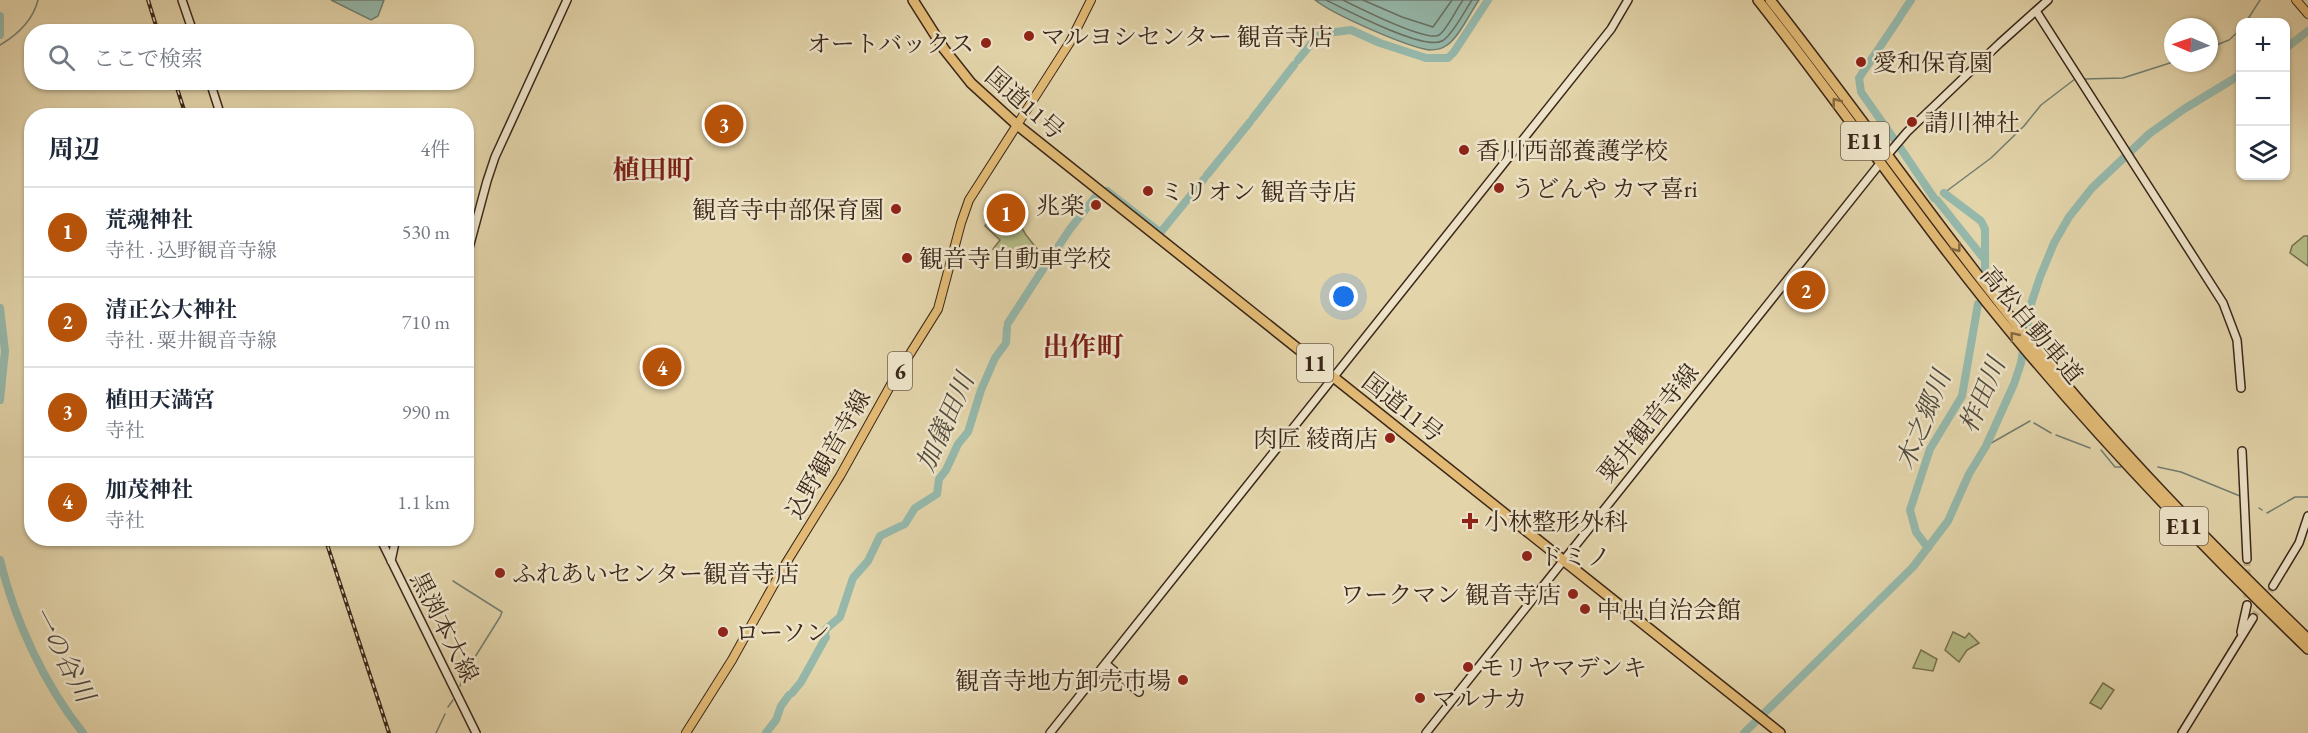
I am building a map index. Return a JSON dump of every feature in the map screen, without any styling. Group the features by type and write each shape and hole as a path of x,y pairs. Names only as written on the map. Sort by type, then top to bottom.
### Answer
{"highway":[{"name":"国道11号","path":"913,0 944,49 971,83 1016,124 1780,733"},
{"name":"高松自動車道","path":"1758,0 1972,284 2146,477 2234,568 2308,639"},
{"name":"高松自動車道","path":"1770,0 1975,272 2139,480 2308,649"}],"main road":[{"name":"込野観音寺線","path":"686,733 840,476 893,381 930,323 941,299 969,200 1070,42 1091,0"},
{"path":"2298,2 2308,14"}],"street":[{"path":"182,0 190,24"},
{"path":"474,230 495,157 567,0"},
{"path":"1050,733 1611,29 1628,0"},
{"path":"1890,152 1907,132 2048,0"},
{"path":"2036,11 2228,314 2237,340 2241,388"},
{"path":"213,90 218,108"},
{"name":"粟井観音寺線","path":"1426,733 1878,166"},
{"path":"2242,451 2247,559"},
{"path":"2273,586 2299,543 2308,516"},
{"name":"黒渕本大線","path":"384,546 476,733"},
{"path":"391,561 394,546"},
{"path":"2238,641 2247,605"},
{"path":"2182,733 2253,618"},
{"path":"1106,663 1139,692"}],"green space":[{"path":"1004,196 1026,235 1038,250 997,252 993,249 1000,240 985,226"},
{"path":"2304,236 2308,236 2308,266 2290,253 2292,246"},
{"path":"1953,632 1965,638 1969,633 1979,643 1967,650 1959,662 1945,650"},
{"path":"1921,650 1937,659 1933,671 1913,668"},
{"path":"2103,683 2114,690 2101,709 2090,703"}],"water":[{"path":"331,0 384,0 378,16 371,20"},
{"path":"1315,0 1479,0 1451,42 1441,48 1429,50 1370,29 1337,14"}],"waterway":[{"path":"25,24 38,0"},
{"name":"加儀田川","path":"1298,60 1319,34 1351,30 1380,43 1426,58 1448,58 1488,0"},
{"name":"木之郷川","path":"1901,15 1911,0"},
{"path":"2249,18 2260,0"},
{"name":"一の谷川","path":"0,16 0,35"},
{"name":"木之郷川","path":"1894,139 1861,92 1859,78 1900,17"},
{"path":"0,45 24,26"},
{"name":"柞田川","path":"2290,45 2308,31"},
{"path":"2218,44 2229,40 2236,34"},
{"name":"加儀田川","path":"1253,118 1294,65"},
{"path":"2084,79 2123,78 2164,65"},
{"name":"柞田川","path":"1744,733 1913,567 1948,521 2014,384 2021,363 2031,304 2054,243 2069,217 2092,188 2149,134 2184,109 2236,77"},
{"path":"1944,193 1991,158 2024,126 2041,105 2075,79"},
{"name":"加儀田川","path":"1207,175 1250,122"},
{"name":"木之郷川","path":"1899,146 1934,198"},
{"name":"加儀田川","path":"1160,233 1204,179"},
{"name":"加儀田川","path":"1107,191 1157,230"},
{"name":"木之郷川","path":"1944,193 1981,221 1985,229 1985,268"},
{"name":"加儀田川","path":"1052,256 1097,195"},
{"name":"木之郷川","path":"1937,200 1985,260"},
{"name":"加儀田川","path":"1008,323 1049,260"},
{"name":"木之郷川","path":"1928,548 1916,532 1910,510 1930,449 1962,396 1978,304"},
{"name":"一の谷川","path":"0,308 5,351 0,400"},
{"name":"加儀田川","path":"825,633 826,629 840,617 853,578 868,561 880,536 905,524 915,508 937,494 939,479 946,470 958,444 968,432 981,390 995,358 1006,343 1007,328"},
{"path":"1986,446 2030,421"},
{"path":"2034,423 2051,433"},
{"path":"2056,435 2090,448"},
{"path":"2101,450 2115,467 2121,467"},
{"path":"2158,467 2181,472 2240,496"},
{"path":"2267,513 2295,497 2308,497"},
{"name":"一の谷川","path":"0,560 14,606 32,651 56,694 83,733"},
{"path":"453,581 502,612 465,673 460,686"},
{"name":"加儀田川","path":"792,693 801,682 826,637"},
{"name":"加儀田川","path":"766,733 776,720 781,706 789,695"},
{"path":"448,707 453,700"},
{"path":"436,733 445,714"}],"tunnel":[{"path":"2247,559 2247,605"},
{"path":"2253,618 2273,586"}],"railway":[{"path":"148,0 156,24"},
{"path":"178,90 183,108"},
{"path":"328,546 389,733"}],"place":[{"name":"マルヨシセンター 観音寺店","path":"1029,36"},
{"name":"オートバックス","path":"986,43"},
{"name":"愛和保育園","path":"1861,62"},
{"name":"請川神社","path":"1912,122"},
{"name":"植田天満宮","path":"724,124"},
{"name":"香川西部養護学校","path":"1464,150"},
{"name":"うどんや カマ喜ri","path":"1499,188"},
{"name":"ミリオン 観音寺店","path":"1148,191"},
{"name":"兆楽","path":"1096,205"},
{"name":"観音寺中部保育園","path":"896,209"},
{"name":"荒魂神社","path":"1006,213"},
{"name":"観音寺自動車学校","path":"907,258"},
{"name":"清正公大神社","path":"1806,290"},
{"name":"加茂神社","path":"662,367"},
{"name":"肉匠 綾商店","path":"1390,438"},
{"name":"小林整形外科","path":"1470,521"},
{"name":"ドミノ","path":"1527,556"},
{"name":"ふれあいセンター観音寺店","path":"500,573"},
{"name":"ワークマン 観音寺店","path":"1573,594"},
{"name":"中出自治会館","path":"1585,609"},
{"name":"ローソン","path":"723,632"},
{"name":"モリヤマデンキ","path":"1468,667"},
{"name":"観音寺地方卸売市場","path":"1183,680"},
{"name":"マルナカ","path":"1420,698"}],"district":[{"name":"植田町","path":"653,169"},
{"name":"出作町","path":"1083,346"}]}
